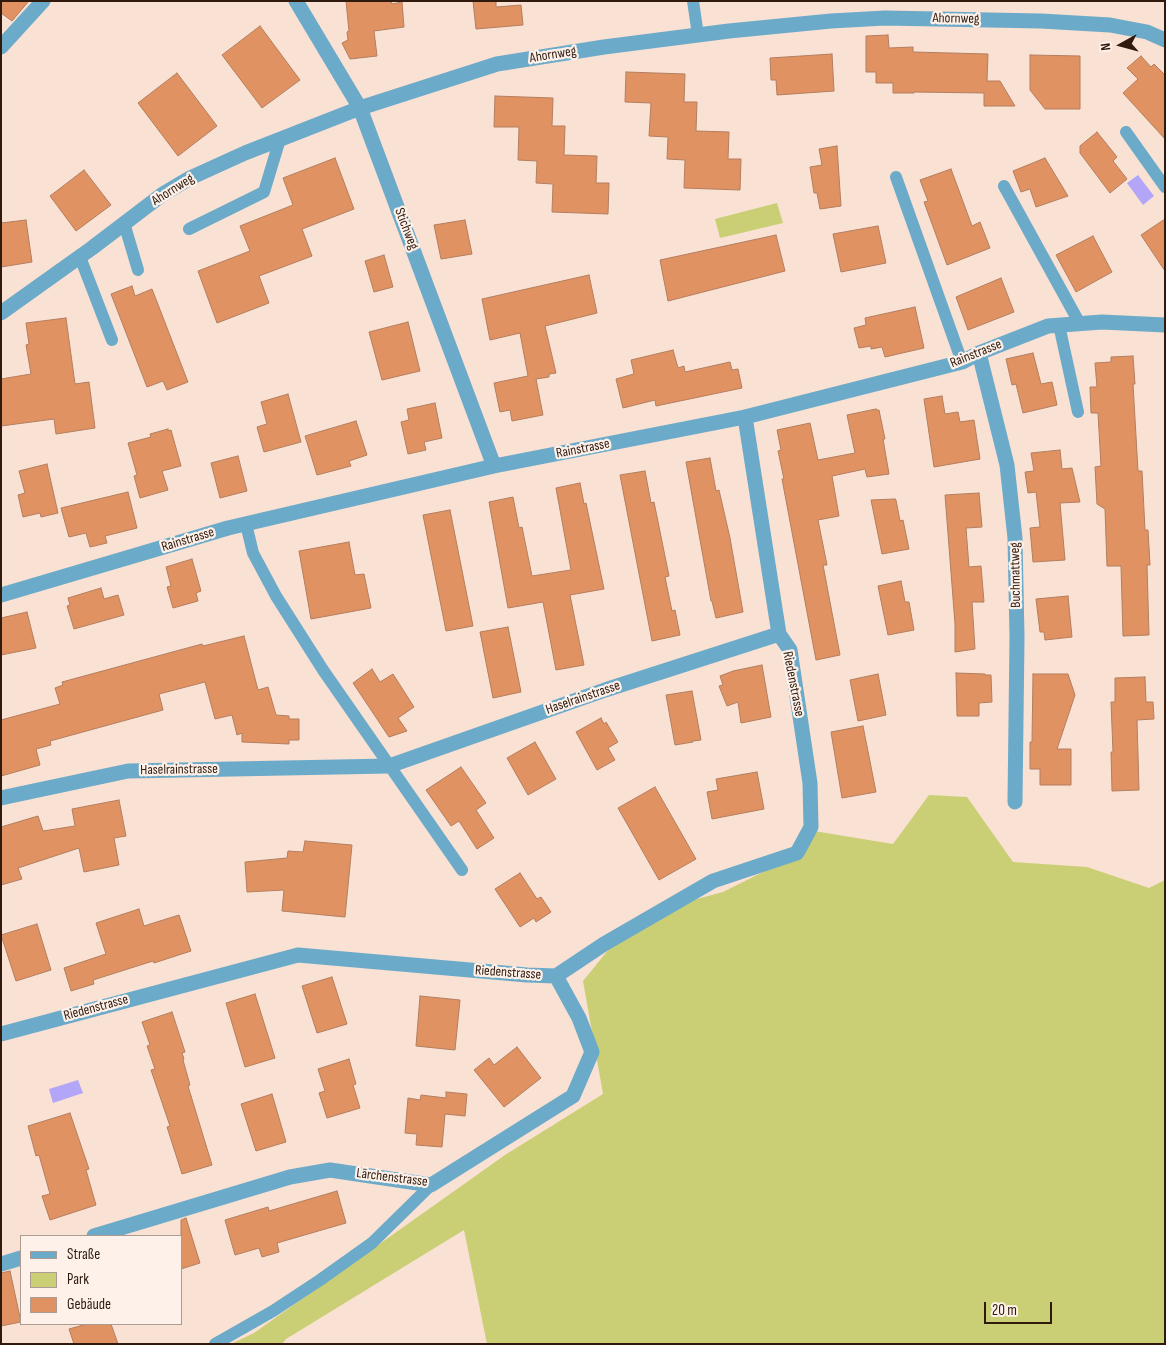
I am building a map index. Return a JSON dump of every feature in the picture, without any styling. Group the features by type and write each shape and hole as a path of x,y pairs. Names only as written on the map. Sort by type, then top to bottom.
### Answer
{"street":[{"path":"1,47 43,1"},
{"name":"Stichweg","path":"296,1 360,108 494,466"},
{"name":"Ahornweg","path":"1,313 80,257 163,194 190,178 245,153 360,108 496,64 552,54 698,35 831,20 886,18 1041,21 1110,25 1147,32 1165,40"},
{"name":"Rainstrasse","path":"1,595 228,528 494,466 746,417 962,362 979,352 1048,326 1102,322 1165,325"},
{"name":"Buchmattweg","path":"979,352 1007,465 1015,538 1017,637 1015,802"},
{"path":"746,417 778,634"},
{"name":"Haselrainstrasse","path":"1,798 128,771 389,766 605,690 778,634"},
{"name":"Riedenstrasse","path":"1,1034 298,955 556,976 604,944 713,881 797,853 811,827 810,783 790,650 778,634"},
{"name":"Lärchenstrasse","path":"97,1235 290,1177 330,1170 431,1186 573,1096 592,1052 578,1018 556,976"},
{"path":"1,1264 20,1258"}],"lane":[{"path":"694,1 698,35"},
{"path":"1126,132 1165,187"},
{"path":"189,229 264,192 280,139"},
{"path":"896,177 962,362"},
{"path":"1004,186 1080,324"},
{"path":"124,223 138,270"},
{"path":"80,257 112,340"},
{"path":"1059,325 1078,412"},
{"path":"246,524 253,553 276,596 322,670 462,870"},
{"path":"215,1344 273,1311 372,1243 431,1186"}],"green space":[{"path":"777,203 783,223 720,238 715,219"},
{"path":"929,795 967,797 1013,862 1087,867 1149,888 1165,880 1165,1344 487,1344 464,1230 286,1339 282,1344 231,1344 254,1333 505,1155 603,1094 583,981 609,949 667,907 723,892 769,869 803,858 814,831 893,844"}],"shaded area":[{"path":"1138,175 1154,196 1143,205 1127,183"},
{"path":"78,1080 83,1093 53,1103 49,1089"}],"building":[{"path":"1,1 29,1 12,21 1,13"},
{"path":"346,1 391,1 392,4 402,2 404,27 374,31 377,56 350,59 342,43 348,40 347,32 349,31"},
{"path":"473,1 496,1 496,7 521,5 523,25 476,29"},
{"path":"260,26 300,80 262,108 222,55"},
{"path":"888,35 889,48 913,47 913,52 988,54 987,81 1000,81 1015,106 984,106 984,93 893,93 893,83 876,83 876,72 866,72 866,36"},
{"path":"832,54 834,91 777,95 776,80 771,80 770,58"},
{"path":"1030,55 1080,56 1080,109 1045,109 1030,90"},
{"path":"1141,56 1151,67 1154,64 1165,75 1165,139 1123,93 1138,79 1127,68"},
{"path":"626,72 685,74 684,102 697,102 696,131 729,132 728,159 741,159 740,190 684,188 685,160 667,159 668,137 649,136 651,103 625,102"},
{"path":"177,73 217,126 178,156 138,103"},
{"path":"495,96 553,98 552,126 565,126 564,155 597,156 596,183 609,183 608,214 552,212 553,184 536,183 537,161 518,160 519,127 494,127"},
{"path":"1097,132 1117,157 1113,161 1127,179 1110,193 1080,153 1080,146"},
{"path":"837,146 841,206 820,209 817,193 814,193 810,167 822,165 819,149"},
{"path":"335,158 354,209 302,229 312,256 259,276 269,303 217,323 198,271 250,251 240,226 293,205 283,178"},
{"path":"1045,158 1068,196 1036,207 1030,189 1021,192 1013,171"},
{"path":"951,169 972,226 980,222 990,248 947,265 924,202 928,201 920,180"},
{"path":"84,170 111,205 76,231 50,196"},
{"path":"1165,219 1165,271 1141,235"},
{"path":"26,220 32,262 1,267 1,223"},
{"path":"465,220 472,254 441,259 434,225"},
{"path":"878,226 886,263 841,272 833,234"},
{"path":"776,235 785,271 668,301 660,260"},
{"path":"1093,236 1112,272 1076,292 1056,255"},
{"path":"384,255 393,287 374,292 365,261"},
{"path":"589,275 597,313 545,326 556,373 549,374 549,377 536,379 543,415 512,421 510,410 500,412 494,383 528,376 520,333 490,340 482,299"},
{"path":"1001,278 1014,312 968,330 956,297"},
{"path":"132,286 135,296 152,289 188,382 167,390 163,381 147,387 111,294"},
{"path":"915,307 924,348 885,357 882,347 871,349 871,346 859,348 854,328 866,325 865,318"},
{"path":"66,318 75,384 89,382 95,428 56,434 54,419 1,426 1,379 31,374 26,345 29,344 26,323"},
{"path":"408,322 420,371 382,380 369,332"},
{"path":"673,350 678,368 684,366 685,372 730,362 732,370 738,369 742,388 656,406 655,400 623,408 616,379 634,374 631,360"},
{"path":"1033,353 1041,384 1052,382 1057,405 1023,413 1016,384 1012,385 1006,359"},
{"path":"1133,356 1138,471 1142,471 1145,530 1148,530 1150,565 1147,565 1149,635 1123,636 1121,566 1107,566 1105,509 1097,504 1095,467 1101,466 1098,413 1091,413 1090,387 1097,387 1095,363 1111,362 1111,357"},
{"path":"288,394 301,442 264,452 257,427 267,424 261,402"},
{"path":"942,396 945,414 958,412 960,422 974,420 980,459 934,467 924,399"},
{"path":"435,403 442,438 424,442 426,450 408,454 401,422 409,420 407,409"},
{"path":"879,410 885,439 883,439 889,474 867,477 865,469 832,476 839,516 818,520 827,565 823,565 840,655 816,660 782,479 784,479 778,451 781,450 777,430 810,423 818,460 855,453 847,415"},
{"path":"356,421 367,455 349,461 351,466 317,475 305,436"},
{"path":"168,429 168,431 171,430 181,466 162,471 168,490 140,498 134,476 137,475 128,443 151,437 150,434"},
{"path":"1060,450 1062,469 1072,468 1080,502 1060,503 1065,560 1033,562 1030,528 1040,527 1036,492 1028,493 1025,472 1034,471 1031,453"},
{"path":"238,456 247,491 220,498 211,463"},
{"path":"710,458 716,491 719,490 730,538 743,612 716,618 711,601 686,462"},
{"path":"47,464 58,513 41,517 40,513 23,517 18,495 25,493 19,471"},
{"path":"645,471 651,503 654,502 669,576 665,577 672,611 675,610 680,635 652,641 620,475"},
{"path":"580,483 604,589 570,595 584,665 556,670 543,602 508,608 489,502 513,497 519,528 522,527 532,576 571,570 556,488"},
{"path":"128,492 137,528 105,536 107,543 90,547 86,533 69,537 61,508"},
{"path":"979,493 982,527 966,528 969,567 981,566 984,602 972,602 975,649 955,652 955,624 945,495"},
{"path":"895,499 900,521 903,520 909,549 882,554 871,500"},
{"path":"450,510 473,626 446,631 423,515"},
{"path":"349,542 355,575 364,574 371,608 311,619 299,551"},
{"path":"192,559 201,591 196,593 198,601 173,608 167,587 171,586 166,567"},
{"path":"901,581 905,602 909,602 914,630 888,635 878,586"},
{"path":"101,588 104,599 118,595 124,615 74,629 67,606 70,605 68,598"},
{"path":"1068,596 1072,637 1045,640 1044,632 1040,632 1036,599"},
{"path":"27,612 36,648 1,655 1,618"},
{"path":"508,627 521,692 493,698 480,632"},
{"path":"244,636 258,690 268,687 276,715 289,716 289,719 299,719 299,740 289,740 289,744 242,742 242,733 237,735 232,715 215,719 205,682 159,694 163,710 50,741 51,745 36,749 40,765 1,776 1,720 60,704 55,688 63,685 62,682 202,644 203,646"},
{"path":"762,665 771,717 741,723 738,702 727,706 719,686 723,685 720,676 733,671"},
{"path":"372,669 380,682 393,674 414,707 398,718 407,731 389,737 353,683"},
{"path":"956,673 991,675 992,702 979,703 979,716 957,716"},
{"path":"878,674 886,715 858,721 850,680"},
{"path":"1033,674 1068,674 1075,695 1057,749 1071,749 1071,785 1040,785 1040,769 1030,769"},
{"path":"1145,677 1146,702 1153,702 1154,719 1137,720 1139,790 1112,791 1111,702 1115,702 1115,678"},
{"path":"692,691 701,740 675,745 666,695"},
{"path":"601,718 604,724 606,722 618,742 608,748 615,760 597,770 576,732"},
{"path":"863,726 876,792 842,798 831,732"},
{"path":"535,742 556,779 528,795 507,758"},
{"path":"461,767 486,803 476,810 494,838 477,849 459,821 451,826 426,790"},
{"path":"757,772 764,809 712,819 707,792 718,790 716,779"},
{"path":"655,787 696,859 659,880 618,808"},
{"path":"119,800 126,836 114,838 119,865 84,872 79,848 18,868 22,879 1,885 1,827 38,816 43,831 75,826 72,809"},
{"path":"305,841 352,845 345,917 282,911 284,890 247,892 245,862 287,858 288,851 303,852"},
{"path":"520,873 537,899 541,897 551,912 536,922 534,918 520,927 495,889"},
{"path":"139,909 144,926 179,915 191,951 93,980 94,984 71,991 64,968 106,954 96,923"},
{"path":"37,924 51,970 16,981 1,935"},
{"path":"332,977 347,1024 317,1033 302,986"},
{"path":"255,994 275,1058 245,1067 226,1003"},
{"path":"420,996 460,1000 455,1050 416,1046"},
{"path":"172,1012 185,1052 182,1053 190,1085 188,1086 212,1165 182,1174 167,1127 170,1126 151,1070 155,1069 147,1046 150,1045 142,1022"},
{"path":"517,1047 541,1078 504,1107 474,1070 489,1058 494,1065"},
{"path":"349,1059 356,1084 353,1085 360,1108 327,1118 319,1093 325,1091 318,1069"},
{"path":"446,1092 467,1094 465,1116 445,1114 442,1147 416,1145 417,1134 405,1133 408,1098 420,1100 421,1095 446,1098"},
{"path":"272,1094 286,1142 256,1151 241,1104"},
{"path":"70,1113 89,1169 86,1170 96,1205 50,1220 42,1196 50,1194 39,1155 36,1156 28,1126"},
{"path":"337,1191 346,1223 277,1243 279,1252 262,1257 259,1248 235,1255 225,1220 268,1207 269,1211"},
{"path":"186,1218 200,1263 182,1269 182,1235 181,1220"},
{"path":"10,1271 20,1322 1,1326 1,1273"},
{"path":"83,1325 111,1325 118,1344 74,1344 69,1329"}]}
